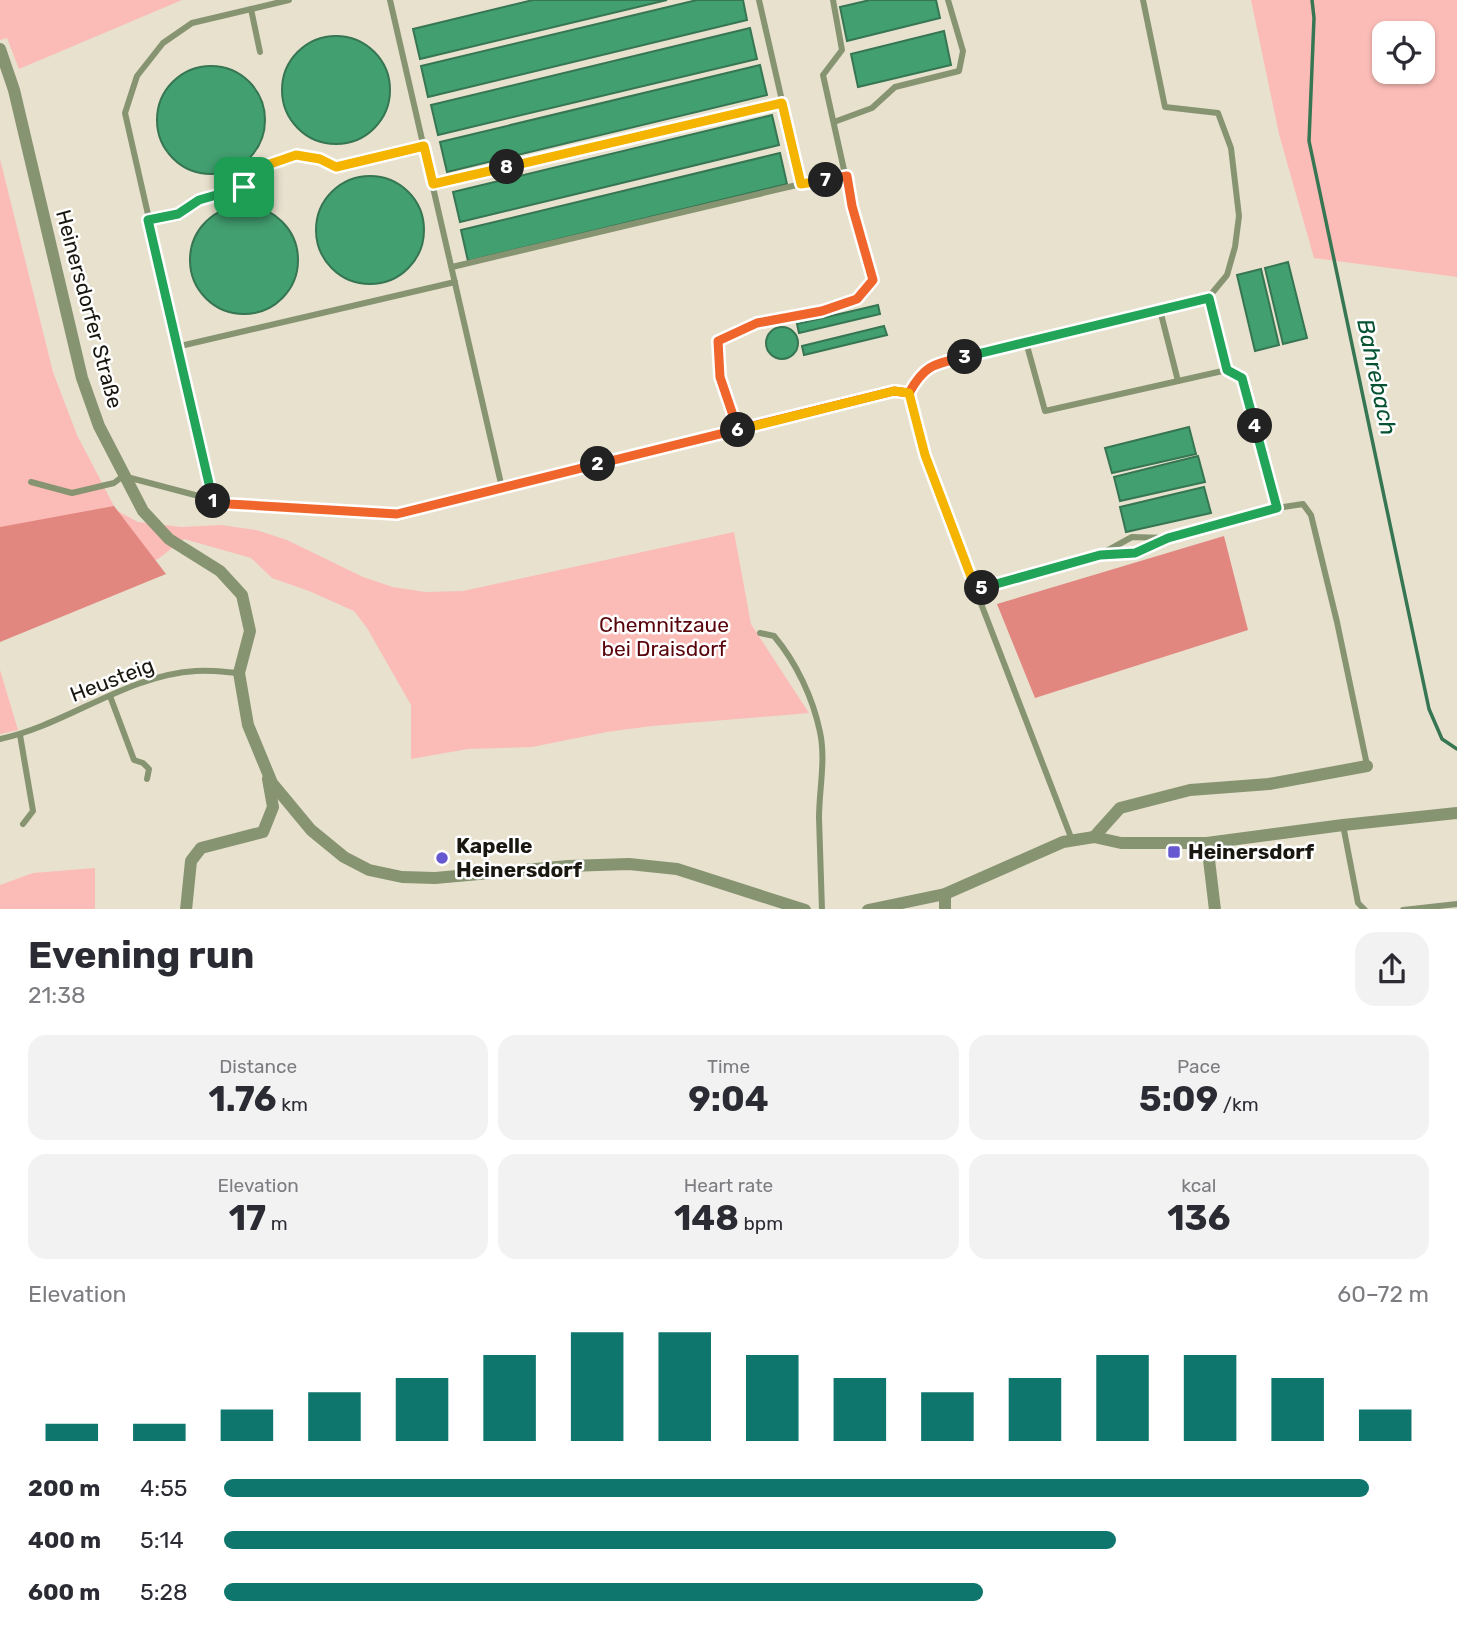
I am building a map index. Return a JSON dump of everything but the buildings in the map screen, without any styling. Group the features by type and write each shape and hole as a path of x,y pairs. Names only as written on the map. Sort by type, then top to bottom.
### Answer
{"street":[{"name":"Heinersdorfer Straße","path":"0,49 14,90 82,378 99,426 143,511 169,539 220,570 242,595 250,631 239,673 248,724 269,780 311,830 344,857 369,870 402,877 435,878 568,866 629,864 677,869 805,909"},
{"path":"1094,836 1120,808 1190,790 1269,784 1367,766"},
{"path":"186,909 191,861 201,848 263,832 273,807 269,780"},
{"path":"868,909 945,894 1063,842 1094,836 1121,843 1207,843 1457,813"},
{"path":"1207,843 1215,909"},
{"path":"945,894 945,909"}],"lane":[{"path":"213,501 125,113 137,76 163,43 192,23 289,0"},
{"path":"390,0 502,488"},
{"path":"759,0 801,184"},
{"path":"737,430 720,377 718,341 757,323 822,311 857,299 873,280 852,206 823,75 842,50 833,0"},
{"path":"834,122 872,108 895,87 959,71 963,51 948,0"},
{"path":"1072,840 925,455 909,393 919,374 937,364 1209,298 1227,275 1236,247 1239,216 1231,148 1218,113 1165,107 1143,0"},
{"path":"251,9 260,52"},
{"path":"433,184 782,103"},
{"path":"148,220 178,214 199,200 244,187 267,165 296,155 320,159 336,167 424,146"},
{"path":"452,267 801,184 847,176"},
{"path":"176,346 455,282"},
{"path":"1209,298 1227,370"},
{"path":"1160,310 1178,381"},
{"path":"1026,342 1045,411 1227,370 1242,378 1277,508"},
{"path":"31,482 72,493 114,483 123,475 229,504 397,514 894,391 909,393"},
{"path":"976,590 1100,555 1135,553 1168,538 1277,508 1303,504 1311,515 1367,766"},
{"path":"1100,555 1132,537 1168,538"},
{"path":"760,633 774,636 794,664 820,732 822,909"},
{"name":"Heusteig","path":"0,739 20,735 110,695 172,675 194,671 239,673"},
{"path":"110,695 134,760 149,769 147,779"},
{"path":"20,735 33,811 23,824"},
{"path":"1343,825 1359,904 1365,909"},
{"path":"1403,909 1457,904"}],"green space":[{"path":"0,0 182,0 19,69 7,38 0,40"},
{"path":"1251,0 1457,0 1457,277 1314,258 1279,134"},
{"name":"Chemnitzaue bei Draisdorf","path":"0,159 53,372 77,435 114,506 112,508 138,522 181,527 221,525 256,530 287,540 363,577 393,587 425,592 463,591 734,532 751,624 809,713 652,726 532,747 468,749 411,759 411,705 367,628 354,611 272,578 251,558 184,539 158,559 0,613"},
{"path":"0,670 18,730 0,734"},
{"path":"95,868 95,909 0,909 0,885 33,873"}],"shaded area":[{"path":"533,0 667,0 420,59 413,29"},
{"path":"697,0 743,0 747,20 428,97 421,66"},
{"path":"870,0 936,0 940,18 847,41 840,7"},
{"path":"750,28 757,59 438,135 431,105"},
{"path":"944,31 951,65 858,87 851,54"},
{"path":"336,36 357,40 374,52 386,69 390,90 386,111 374,128 357,140 336,144 315,140 298,128 286,111 282,90 286,69 298,52 315,40"},
{"path":"760,65 767,95 447,172 440,142"},
{"path":"211,66 232,70 249,82 261,99 265,120 261,141 249,158 232,170 211,174 190,170 173,158 161,141 157,120 161,99 173,82 190,70"},
{"path":"772,115 779,145 460,222 453,192"},
{"path":"780,153 787,184 468,261 461,230"},
{"path":"370,176 391,180 408,192 420,209 424,230 420,251 408,268 391,280 370,284 349,280 332,268 320,251 316,230 320,209 332,192 349,180"},
{"path":"244,206 265,210 282,222 294,239 298,260 294,281 282,298 265,310 244,314 223,310 206,298 194,281 190,260 194,239 206,222 223,210"},
{"path":"1288,262 1307,338 1283,344 1265,268"},
{"path":"1261,269 1279,345 1255,351 1237,275"},
{"path":"878,305 880,314 799,333 797,324"},
{"path":"884,326 887,335 804,355 802,346"},
{"path":"782,327 793,332 798,343 793,354 782,359 771,354 766,343 771,332"},
{"path":"1189,427 1196,454 1112,473 1105,448"},
{"path":"1198,456 1205,482 1120,501 1114,477"},
{"path":"1204,487 1211,513 1126,532 1120,507"},
{"path":"114,506 166,574 0,642 0,527"},
{"path":"1224,536 1248,630 1035,698 997,604"}],"waterway":[{"name":"Bahrebach","path":"1312,0 1314,18 1309,141 1429,709 1442,739 1457,749"}],"place":[{"name":"Heinersdorf","path":"1174,852"},
{"name":"Kapelle Heinersdorf","path":"442,858"}],"route":[{"path":"244,187 199,200 178,214 148,220 213,501 397,514 737,430 894,391 909,393 919,374 937,364 1209,298 1227,370 1242,378 1277,508 1168,538 1135,553 1100,555 976,590 925,455 909,393 894,391 815,411 737,430 720,377 718,341 757,323 822,311 857,299 873,280 852,206 847,176 801,184 782,103 433,184 424,146 336,167 320,159 296,155 267,165 244,187"}]}
